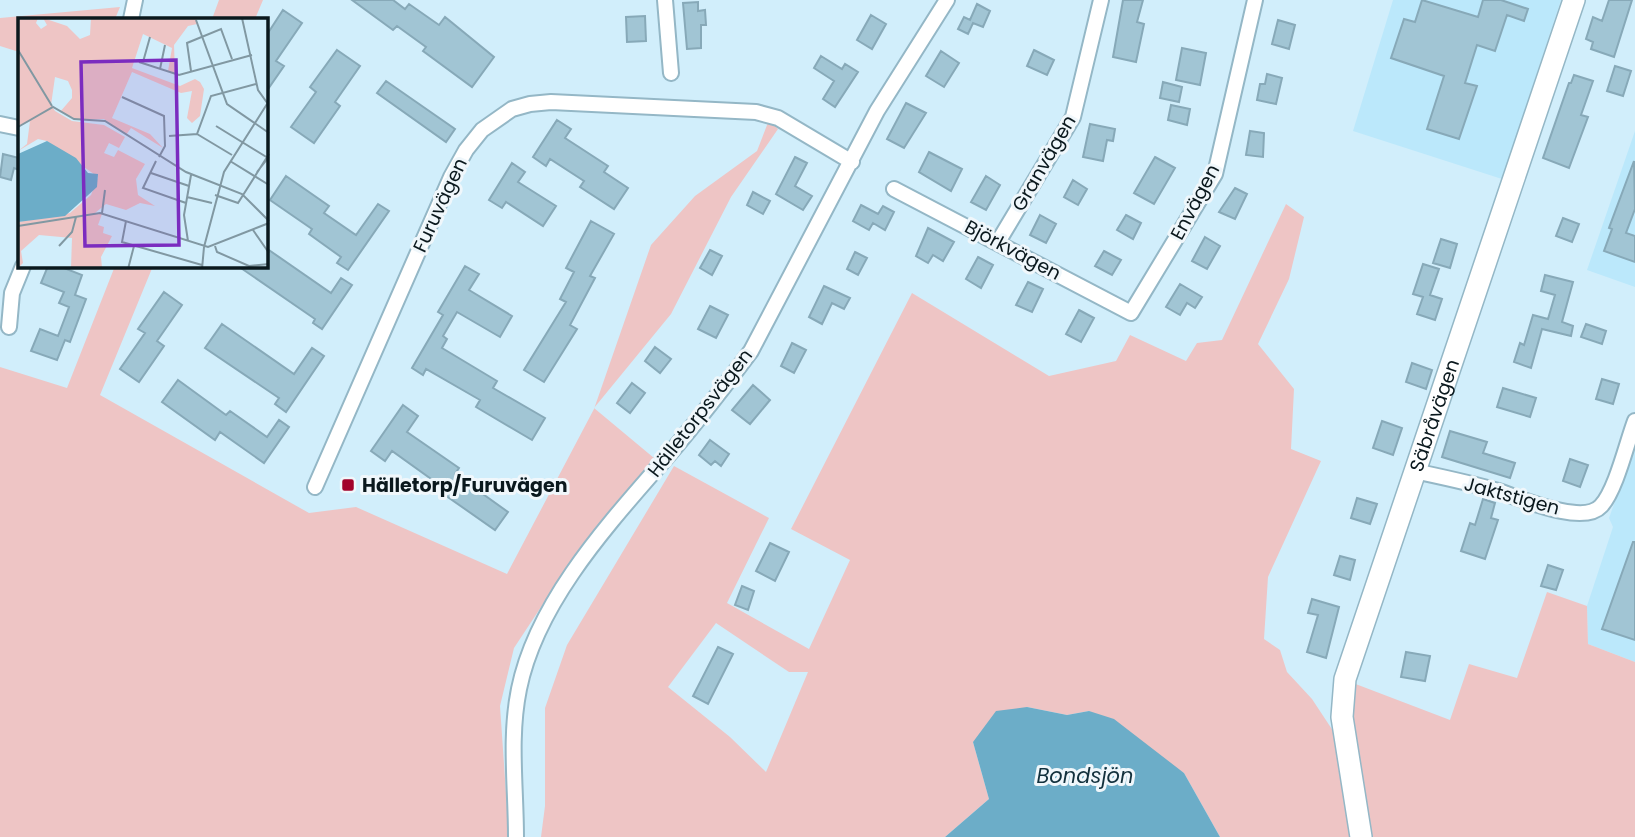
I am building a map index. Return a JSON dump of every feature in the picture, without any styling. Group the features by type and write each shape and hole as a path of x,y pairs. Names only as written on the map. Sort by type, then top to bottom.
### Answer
{"main road":[{"name":"Säbråvägen","path":"1361,837 1346,750 1342,697 1363,617 1574,0"}],"street":[{"path":"131,18 135,0"},
{"path":"665,0 671,73"},
{"name":"Hälletorpsvägen","path":"516,837 515,711 534,639 547,613 607,526 751,351 889,90 947,0"},
{"name":"Granvägen","path":"998,242 1073,117 1101,0"},
{"name":"Envägen","path":"1131,313 1215,174 1255,0"},
{"name":"Furuvägen","path":"315,487 451,177 466,150 495,118 512,109 551,102 756,111 778,118 852,162"},
{"path":"0,124 18,128"},
{"name":"Björkvägen","path":"894,189 1131,313"},
{"path":"9,327 6,292 22,268"},
{"name":"Jaktstigen","path":"1414,471 1498,491 1545,508 1590,512 1602,505 1635,421"}],"shaded area":[{"path":"219,0 263,0 255,18 212,18"},
{"path":"1393,0 1561,0 1502,179 1353,131"},
{"path":"120,7 115,18 18,18 18,52 0,46 0,18"},
{"path":"769,120 778,129 731,197 671,314 595,407 651,245 695,196 757,151"},
{"path":"1635,131 1635,287 1587,270"},
{"path":"1286,204 1304,217 1289,279 1258,344 1294,389 1291,449 1321,461 1268,577 1264,639 1280,650 1287,672 1312,699 1345,749 1353,683 1450,720 1469,664 1517,678 1547,592 1587,606 1588,644 1635,662 1635,837 1220,837 1184,773 1089,711 1067,715 1027,707 973,742 989,799 945,837 541,837 545,806 545,708 567,645 674,466 769,518 727,603 809,649 850,560 791,529 912,293 1049,376 1116,361 1130,335 1186,361 1197,343 1222,340","holes":["716,623 789,672 808,672 766,772 730,737 668,687"]},
{"path":"114,268 152,268 100,395 309,513 356,507 507,574 594,408 654,458 545,601 514,648 500,706 509,837 0,837 0,367 67,388"},
{"path":"1635,446 1635,662 1588,644 1587,606 1613,527 1609,518"}],"water":[{"name":"Bondsjön","path":"1027,707 1067,715 1089,711 1114,719 1184,773 1220,837 945,837 989,799 973,742 996,711"}],"building":[{"path":"352,0 393,0 405,9 409,4 439,25 445,17 494,57 472,87 423,51 426,47 397,26 393,30"},
{"path":"1123,0 1143,0 1137,22 1144,24 1136,62 1113,57"},
{"path":"1422,0 1478,17 1483,0 1501,0 1528,9 1524,21 1507,15 1495,51 1477,45 1465,83 1477,86 1459,139 1427,129 1444,76 1391,58 1404,19 1415,22"},
{"path":"1609,0 1632,0 1614,57 1591,49 1593,42 1586,39 1593,17 1602,21"},
{"path":"698,2 698,11 705,10 706,25 701,25 701,48 687,49 683,3"},
{"path":"977,4 990,11 983,27 973,23 968,34 958,29 964,17 970,20"},
{"path":"283,10 302,23 276,61 284,66 268,89 268,33"},
{"path":"871,15 886,24 872,49 857,40"},
{"path":"645,16 646,41 627,42 626,17"},
{"path":"1278,20 1295,25 1289,49 1272,44"},
{"path":"1182,48 1206,53 1200,85 1176,80"},
{"path":"337,50 360,66 335,102 340,106 314,143 291,127 316,92 310,87"},
{"path":"1034,50 1054,60 1047,75 1027,66"},
{"path":"941,51 959,63 944,87 926,76"},
{"path":"821,56 842,69 845,64 858,72 835,107 823,99 834,81 814,68"},
{"path":"1615,66 1631,71 1623,96 1607,91"},
{"path":"1267,74 1282,78 1276,104 1257,100 1260,84 1265,84"},
{"path":"1574,75 1593,81 1581,115 1588,117 1569,168 1543,158"},
{"path":"386,81 455,129 446,142 377,93"},
{"path":"1163,82 1182,87 1179,102 1160,98"},
{"path":"906,103 926,113 904,148 887,139"},
{"path":"1171,105 1190,109 1187,125 1168,120"},
{"path":"557,120 571,129 565,138 608,166 604,172 628,188 614,209 580,187 584,181 550,159 546,166 533,157"},
{"path":"1090,124 1115,129 1113,141 1107,140 1103,161 1083,157"},
{"path":"1250,131 1264,133 1263,157 1246,155"},
{"path":"929,152 962,169 951,191 919,172"},
{"path":"3,154 18,158 18,170 14,168 11,180 0,177"},
{"path":"795,157 807,163 795,186 812,196 803,210 776,194"},
{"path":"1155,157 1175,168 1154,204 1134,193"},
{"path":"1634,161 1635,209 1626,233 1635,236 1635,262 1604,251 1612,229 1609,228"},
{"path":"512,163 525,172 518,182 556,206 543,226 506,202 502,208 489,200"},
{"path":"286,176 329,206 324,213 356,235 378,204 389,211 348,270 337,263 341,257 309,234 312,229 270,200"},
{"path":"986,176 1000,185 986,210 971,202"},
{"path":"1073,180 1087,189 1078,205 1064,197"},
{"path":"1235,188 1247,194 1235,219 1219,212"},
{"path":"753,192 770,201 763,214 747,205"},
{"path":"861,205 878,214 883,206 894,212 885,230 873,223 869,230 853,221"},
{"path":"1040,215 1056,224 1046,243 1030,235"},
{"path":"1126,215 1141,223 1133,239 1117,230"},
{"path":"1563,218 1579,224 1572,242 1556,236"},
{"path":"591,221 614,234 590,276 595,278 570,325 577,329 544,382 524,370 566,302 560,299 574,272 566,268"},
{"path":"928,228 954,242 943,261 933,255 928,263 916,256"},
{"path":"1205,237 1220,246 1207,269 1192,261"},
{"path":"1441,239 1457,244 1450,268 1433,263"},
{"path":"268,249 331,293 341,278 352,285 322,329 313,323 315,319 241,268 268,268"},
{"path":"710,250 722,256 712,275 700,268"},
{"path":"1104,251 1121,260 1112,275 1095,266"},
{"path":"855,252 867,258 858,275 847,269"},
{"path":"978,257 993,265 981,288 966,279"},
{"path":"1423,264 1439,269 1430,295 1442,299 1435,320 1417,314 1423,297 1413,294"},
{"path":"465,266 479,274 469,290 512,316 500,337 457,312 443,336 447,339 442,348 497,381 493,388 545,418 532,440 476,407 480,400 426,369 423,375 412,368 443,315 438,312"},
{"path":"47,268 64,268 82,275 75,295 86,299 70,342 65,340 57,360 31,351 40,329 58,336 69,307 59,303 64,292 41,283"},
{"path":"1545,275 1573,282 1562,322 1573,326 1571,336 1542,329 1531,368 1514,362 1520,343 1524,345 1533,315 1548,319 1555,295 1541,291"},
{"path":"1028,282 1043,289 1032,312 1016,305"},
{"path":"1180,284 1202,297 1195,308 1187,303 1180,315 1166,307"},
{"path":"824,286 850,298 844,309 832,303 822,324 809,317"},
{"path":"164,292 182,305 157,341 164,346 139,382 120,369 145,333 138,329"},
{"path":"710,306 728,315 716,338 698,329"},
{"path":"1079,310 1094,318 1081,342 1066,334"},
{"path":"222,324 294,374 312,348 324,356 286,412 275,404 279,398 205,348"},
{"path":"1586,324 1606,331 1602,344 1581,337"},
{"path":"792,343 806,350 794,373 781,366"},
{"path":"655,347 671,359 660,373 645,361"},
{"path":"1412,363 1432,370 1426,389 1406,382"},
{"path":"1602,379 1619,384 1613,404 1596,399"},
{"path":"178,380 226,415 230,411 267,437 279,420 289,427 264,463 220,432 215,440 162,402"},
{"path":"632,383 645,393 630,413 617,403"},
{"path":"753,385 770,400 750,424 732,410"},
{"path":"1503,388 1536,398 1530,417 1497,407"},
{"path":"403,405 418,416 407,432 459,468 455,474 508,512 495,530 442,493 445,489 392,451 385,461 371,451"},
{"path":"1382,421 1402,428 1393,455 1373,448"},
{"path":"1450,431 1487,442 1483,453 1515,463 1510,478 1442,457"},
{"path":"710,440 729,454 721,466 715,461 711,465 699,455"},
{"path":"1570,459 1588,465 1580,487 1563,481"},
{"path":"1357,498 1377,504 1370,524 1351,518"},
{"path":"1483,499 1495,503 1491,518 1498,520 1485,559 1461,551 1470,523 1475,525"},
{"path":"1635,542 1635,640 1602,629"},
{"path":"770,543 789,552 775,581 756,571"},
{"path":"1340,556 1355,560 1350,580 1334,575"},
{"path":"1548,565 1563,570 1556,590 1541,586"},
{"path":"742,586 754,591 748,610 735,605"},
{"path":"1312,599 1339,607 1326,658 1307,652 1318,615 1308,613"},
{"path":"718,647 733,654 708,704 693,696"},
{"path":"1406,652 1430,656 1425,681 1401,677"}],"place":[{"name":"Hälletorp/Furuvägen","path":"348,485"}]}
